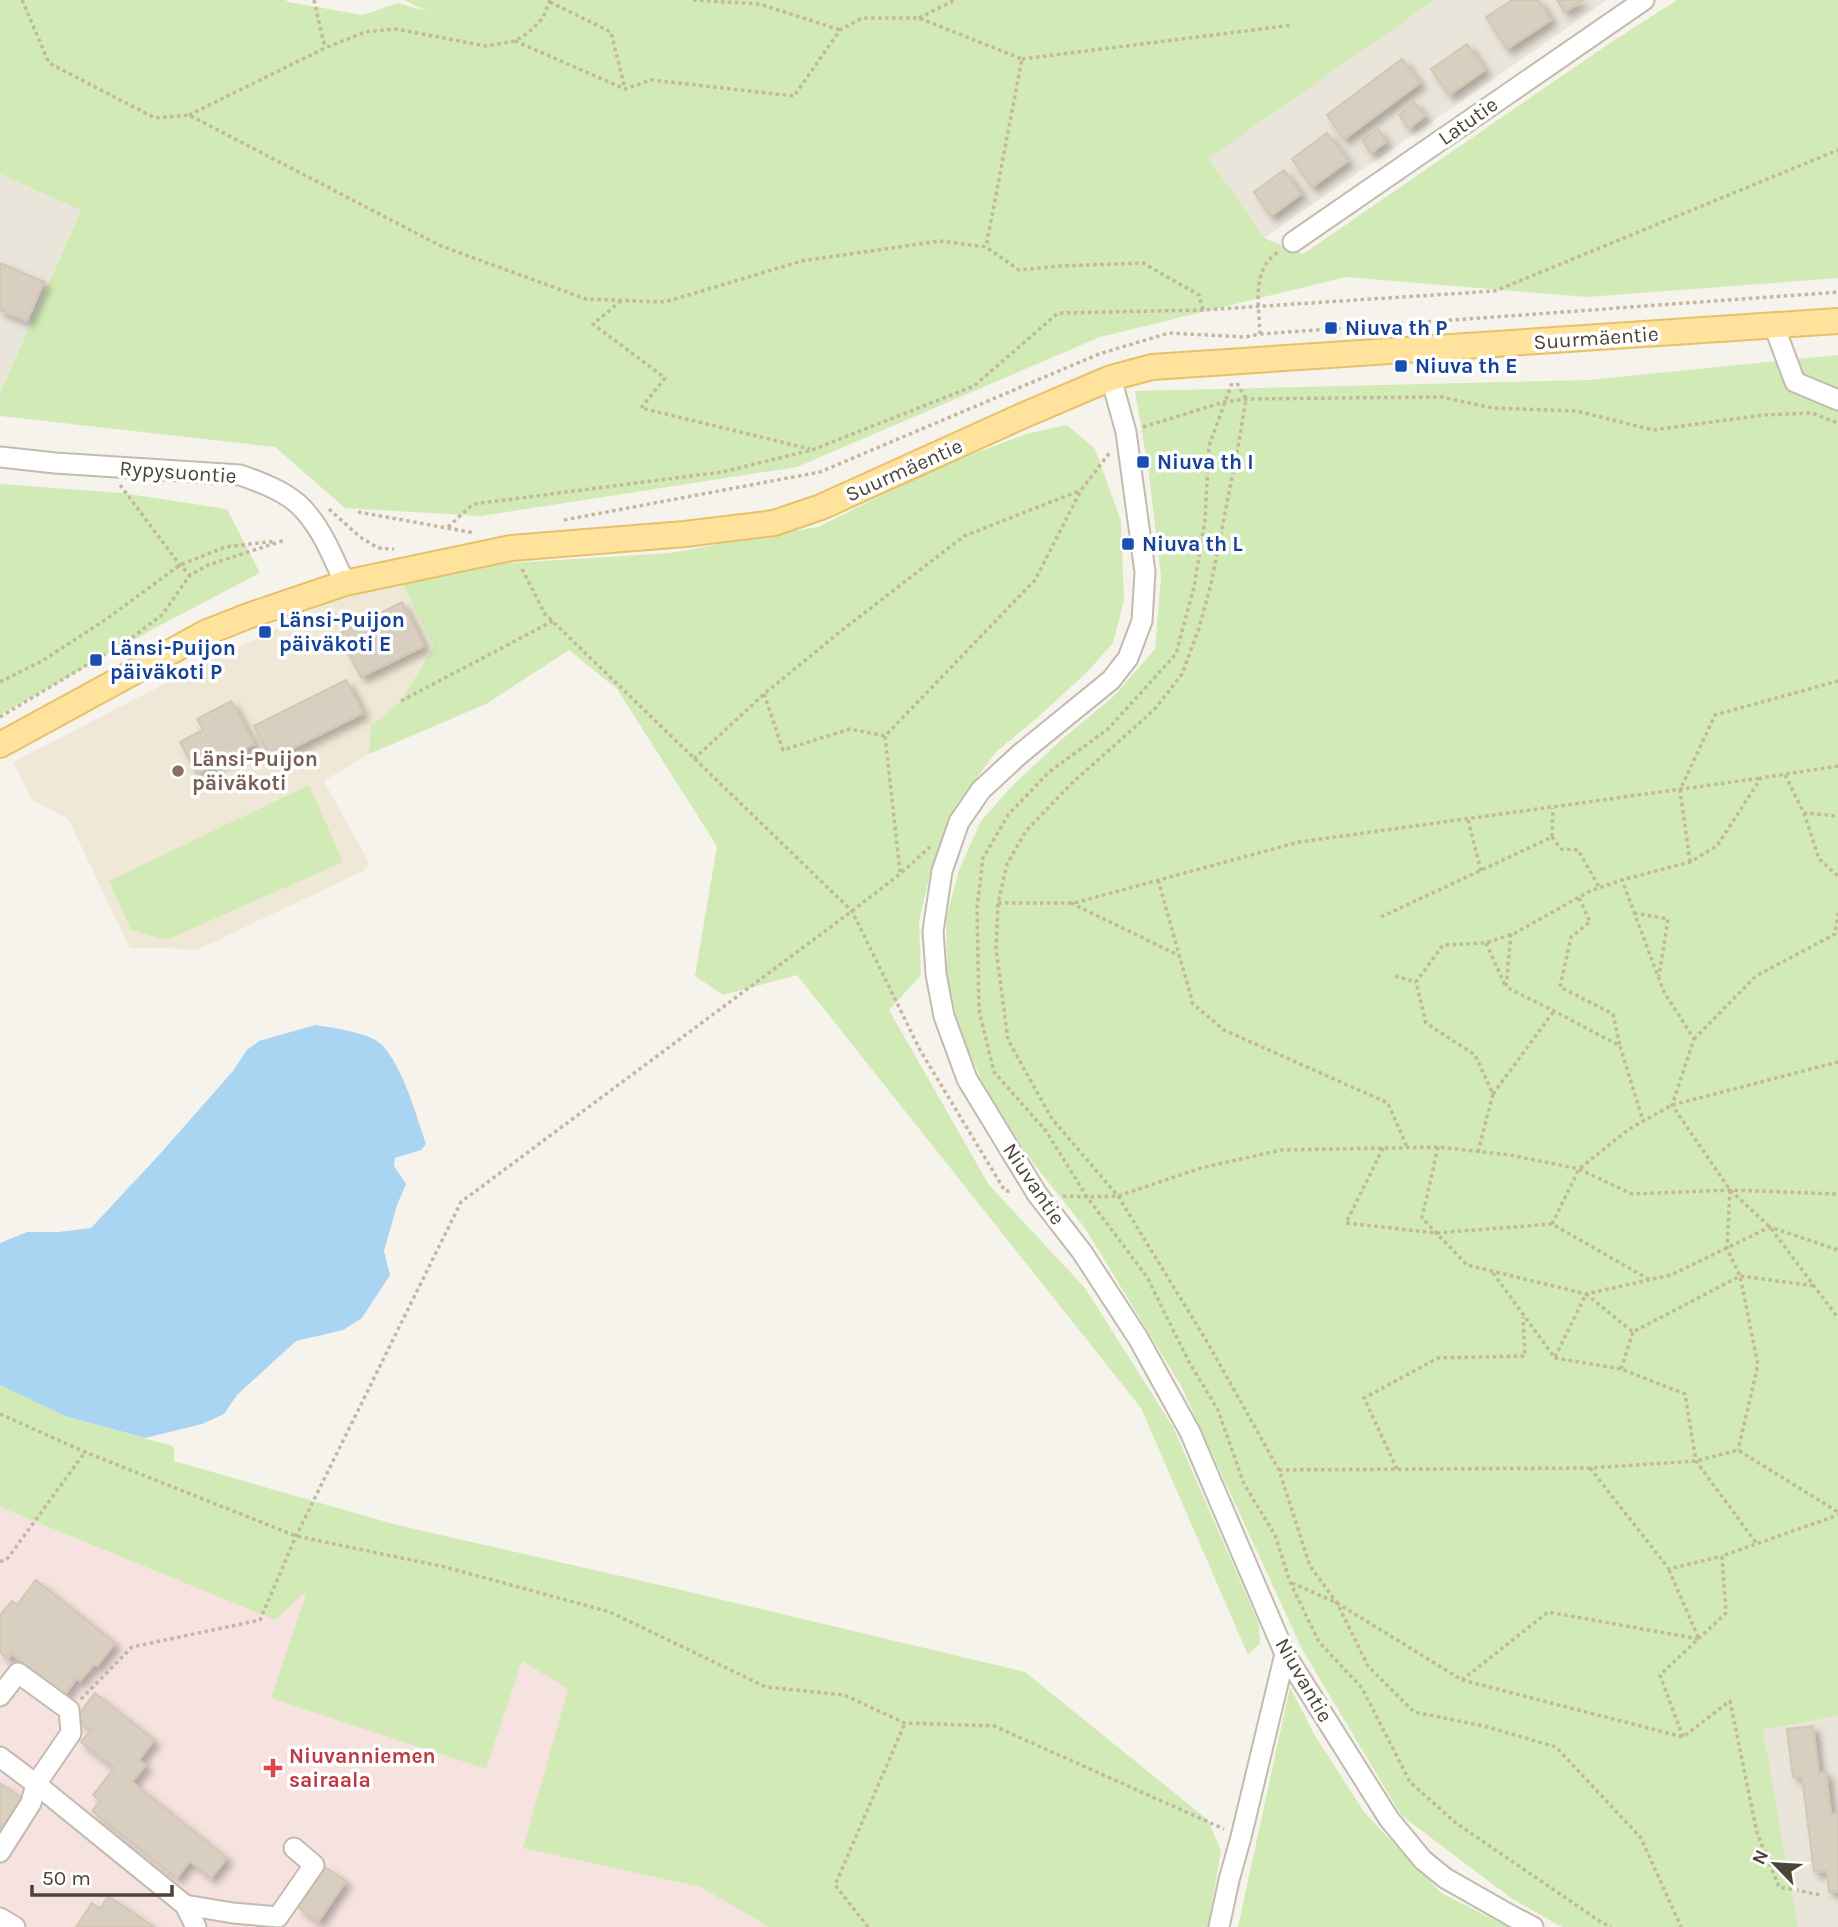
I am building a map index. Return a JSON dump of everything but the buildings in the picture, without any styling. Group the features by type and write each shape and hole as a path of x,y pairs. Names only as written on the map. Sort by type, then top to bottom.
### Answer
{"main road":[{"name":"Suurmäentie","path":"0,746 205,633 345,583 511,548 685,534 774,523 821,507 1111,379 1152,367 1838,321"}],"street":[{"name":"Latutie","path":"1293,242 1644,0"},
{"path":"1774,326 1796,382 1838,400"},
{"name":"Niuvantie","path":"1111,379 1126,432 1145,572 1142,621 1128,658 1111,680 1020,754 981,790 959,822 942,871 933,932 936,974 944,1016 967,1079 1037,1194 1082,1252 1138,1338 1190,1432 1286,1654 1389,1819 1423,1860 1445,1878 1533,1927"},
{"name":"Rypysuontie","path":"0,457 240,475 266,485 298,503 317,526 345,583"},
{"path":"1219,1927 1286,1654"},
{"path":"0,1696 18,1672 69,1710 71,1733 36,1784 31,1803 0,1852"},
{"path":"0,1757 185,1905 196,1927"},
{"path":"185,1905 278,1917 314,1865 294,1848"},
{"path":"0,1918 15,1927"}],"path":[{"path":"22,0 49,63 155,118 189,115 325,48 365,32 396,29 486,46 515,41 543,18 550,1 611,32 625,89"},
{"path":"314,0 325,48"},
{"path":"693,0 760,4 841,30"},
{"path":"919,18 955,0"},
{"path":"515,41 625,89 650,80 794,96 841,30 862,18 919,18 1023,60 1293,25"},
{"path":"986,247 1023,60"},
{"path":"189,115 440,246 586,299 665,302 802,261 940,241 986,247 1019,271 1060,266 1143,263 1199,295 1203,310"},
{"path":"1260,334 1259,275 1269,258 1293,242"},
{"path":"552,523 820,472 1099,354 1169,333 1245,337 1838,292"},
{"path":"622,301 593,324 665,378 641,408 812,450"},
{"path":"1681,1927 1641,1838 1556,1747 1484,1726 1414,1712 1367,1667 1337,1603 1310,1566 1279,1470 1206,1340 1118,1196 1052,1119 1008,1040 996,949 998,903 1007,864 1026,831 1070,784 1154,710 1182,674 1212,584 1246,399 1234,377 1209,446 1205,520 1194,587 1176,654 1108,729 1049,772 1008,815 984,858 977,908 979,1010 994,1072 1046,1131 1087,1197 1118,1196 1201,1168 1281,1150 1407,1147 1438,1147 1510,1155 1579,1169 1632,1194 1730,1190 1838,1194"},
{"path":"885,736 1035,580 1081,490 1126,432 1224,402 1246,399 1441,397 1493,408 1577,411 1653,430 1763,415 1812,413 1838,423"},
{"path":"114,481 122,486 190,575"},
{"path":"694,759 764,694 964,536 1081,490"},
{"path":"322,502 360,537 378,548 399,550"},
{"path":"358,512 484,535 472,537"},
{"path":"0,682 42,661 95,627 180,565 225,547 285,540 208,565 190,575 162,615 0,717"},
{"path":"511,548 545,614 852,911"},
{"path":"401,701 553,621"},
{"path":"1690,862 1680,790 1715,715 1838,681"},
{"path":"764,694 783,750 850,729 885,736"},
{"path":"885,736 900,874"},
{"path":"998,903 1069,902 1299,842 1838,766"},
{"path":"1785,775 1804,813 1819,859 1838,876"},
{"path":"1493,1094 1475,1055 1426,1023 1416,982 1443,945 1486,943 1511,934 1599,888 1690,862 1717,846 1761,778"},
{"path":"1553,808 1552,837 1561,849 1578,850 1599,888"},
{"path":"1804,813 1838,816"},
{"path":"1468,820 1481,871"},
{"path":"69,1710 132,1647 260,1620 296,1536 461,1202 852,911 900,874 959,822"},
{"path":"1381,917 1552,837"},
{"path":"1158,880 1193,1004 1224,1030 1388,1103 1407,1147"},
{"path":"1622,880 1664,992 1695,1039"},
{"path":"1578,898 1590,922 1571,936 1560,987 1613,1014 1619,1046 1643,1121"},
{"path":"1069,902 1180,956"},
{"path":"1634,913 1668,919 1659,978"},
{"path":"1672,1105 1695,1039 1756,976 1835,934 1838,914"},
{"path":"1506,987 1511,934"},
{"path":"1486,943 1506,987 1619,1046"},
{"path":"1395,975 1416,982"},
{"path":"1478,1152 1493,1094 1554,1011"},
{"path":"1552,1224 1579,1169 1643,1121 1672,1105 1838,1062"},
{"path":"1672,1105 1730,1190 1770,1227 1838,1318"},
{"path":"1438,1147 1422,1218 1467,1265 1492,1272 1586,1294 1671,1275 1770,1227 1838,1250"},
{"path":"1383,1148 1346,1223 1436,1233 1552,1224 1650,1280"},
{"path":"1830,1194 1838,1189"},
{"path":"1730,1190 1727,1248 1740,1276 1758,1365 1738,1450"},
{"path":"1492,1272 1555,1358 1621,1368 1685,1394 1696,1461 1757,1544"},
{"path":"1621,1368 1633,1332 1740,1276 1815,1286"},
{"path":"1586,1294 1633,1332"},
{"path":"1555,1358 1586,1294"},
{"path":"1397,1469 1364,1398 1438,1358 1525,1356 1523,1314"},
{"path":"0,1414 85,1452 296,1536 445,1567 610,1612 766,1687 845,1695 905,1723 995,1726 1241,1837"},
{"path":"1279,1470 1590,1468 1696,1461 1738,1450 1838,1513"},
{"path":"0,1562 8,1558 85,1452"},
{"path":"1590,1468 1669,1569 1699,1639"},
{"path":"1669,1569 1722,1556 1838,1513"},
{"path":"1683,1737 1660,1675 1726,1612 1722,1556"},
{"path":"1290,1582 1337,1603 1462,1680 1683,1737"},
{"path":"1462,1680 1548,1612 1699,1639"},
{"path":"1683,1737 1730,1701 1758,1833 1779,1887 1821,1895"},
{"path":"868,1927 835,1885 905,1723"}],"shaded area":[{"path":"1435,0 1607,0 1264,238 1209,158"},
{"path":"0,174 81,209 0,393"},
{"name":"Länsi-Puijon päiväkoti","path":"402,583 434,645 401,701 371,726 369,754 324,781 369,863 363,871 199,949 130,948 68,819 32,800 13,762 347,591"},
{"name":"Niuvanniemen sairaala","path":"0,1507 275,1620 307,1589 522,1661 569,1689 524,1848 700,1887 769,1927 0,1927"},
{"path":"1838,1716 1838,1927 1798,1927 1763,1730"}],"green space":[{"path":"0,0 286,0 363,15 398,3 429,12 404,0 1435,0 1209,158 1264,238 1303,254 1677,0 1838,0 1838,278 1587,297 1346,277 1100,337 797,467 481,516 345,508 275,447 0,416 0,393 81,210 0,174"},
{"path":"1838,355 1838,1716 1763,1730 1798,1927 1562,1927 1511,1898 1401,1815 1302,1649 1181,1386 1085,1228 1033,1163 988,1094 960,1033 947,976 946,919 959,870 981,821 1010,788 1060,741 1114,696 1155,649 1161,577 1149,474 1135,391 1588,380"},
{"path":"1067,425 1095,449 1121,521 1124,600 1113,643 1087,672 997,751 956,805 931,870 919,921 921,975 889,1010 989,1185 1085,1288 1173,1427 1259,1624 1260,1643 1248,1655 1141,1408 797,975 723,995 695,976 717,846 617,689 569,650 486,704 369,754 371,726 401,701 434,646 402,583 496,564 670,553 818,527 939,467 1026,434"},
{"path":"0,484 122,493 227,509 260,573 0,715"},
{"path":"309,785 343,862 166,940 131,930 109,881"},
{"path":"0,1385 65,1416 174,1447 174,1461 397,1525 1025,1672 1208,1820 1221,1851 1208,1927 769,1927 700,1887 523,1848 568,1689 522,1661 486,1769 271,1698 307,1591 275,1620 0,1507"},
{"path":"1290,1687 1314,1734 1364,1812 1441,1893 1509,1927 1238,1927"}],"water":[{"path":"315,1025 360,1034 382,1045 403,1078 426,1144 421,1150 395,1158 394,1166 406,1184 384,1251 390,1275 362,1318 343,1330 296,1341 237,1395 224,1414 202,1424 145,1438 65,1416 0,1385 0,1243 27,1232 91,1228 233,1071 247,1050 259,1041"}],"place":[{"name":"Niuva th P","path":"1331,328"},
{"name":"Niuva th E","path":"1401,366"},
{"name":"Niuva th I","path":"1143,462"},
{"name":"Niuva th L","path":"1128,544"},
{"name":"Länsi-Puijon päiväkoti E","path":"265,632"},
{"name":"Länsi-Puijon päiväkoti P","path":"96,660"},
{"name":"Länsi-Puijon päiväkoti","path":"178,771"},
{"name":"Niuvanniemen sairaala","path":"273,1768"}]}
